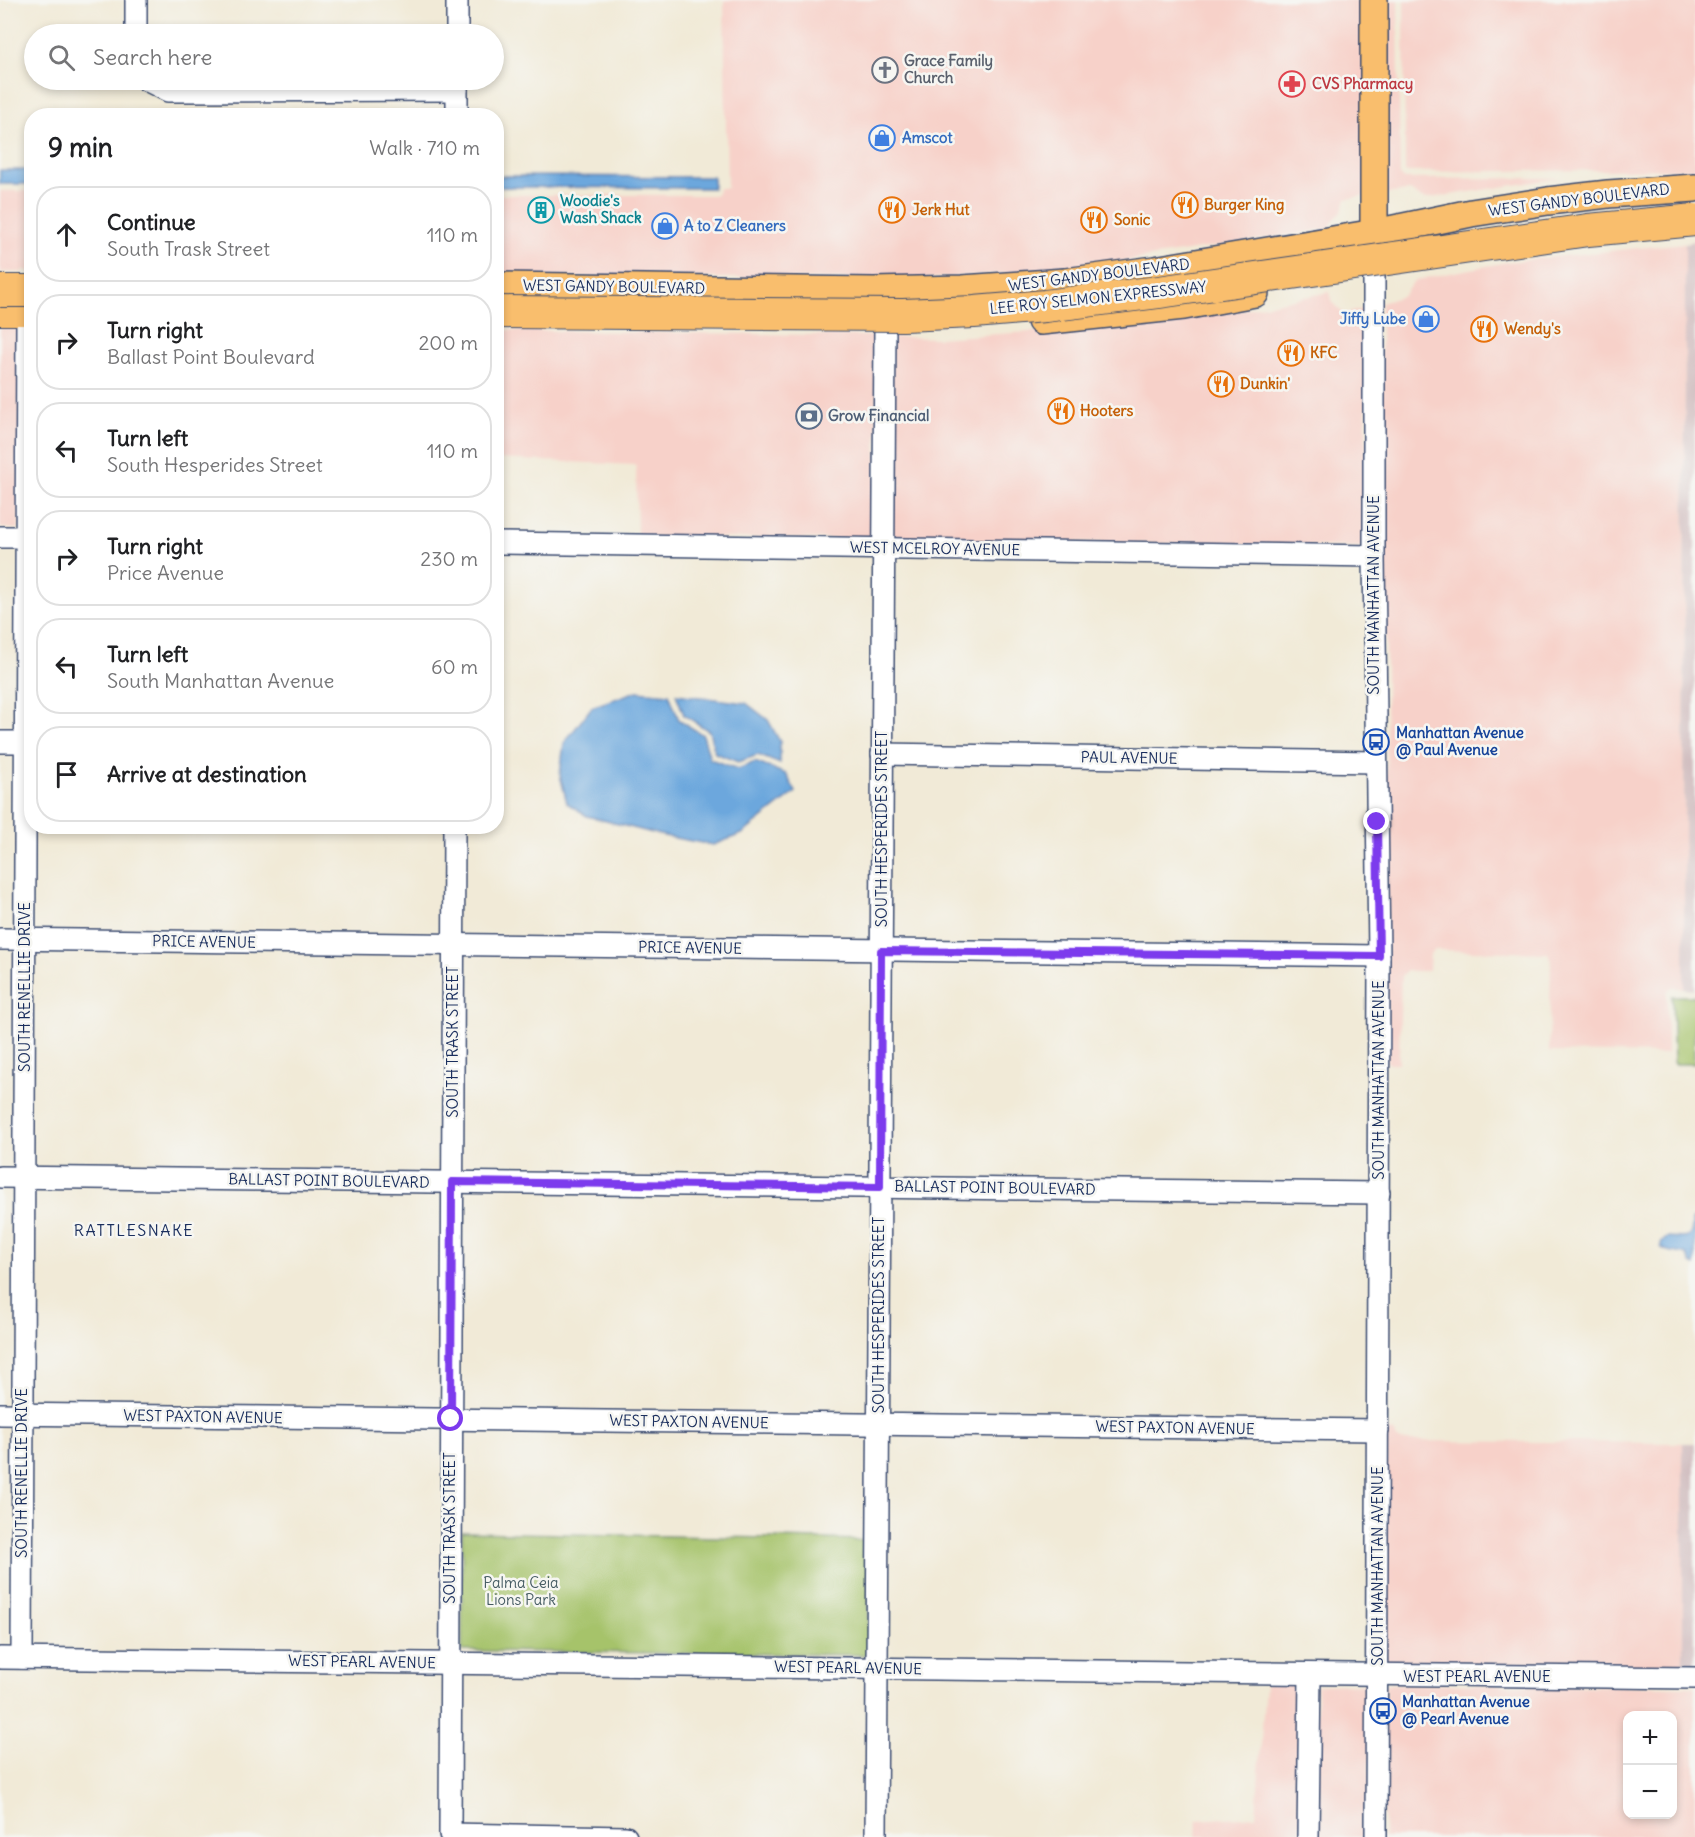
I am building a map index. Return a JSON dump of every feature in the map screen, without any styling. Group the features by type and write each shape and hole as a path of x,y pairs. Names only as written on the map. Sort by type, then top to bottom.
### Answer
{"highway":[{"name":"LEE ROY SELMON EXPRESSWAY","path":"504,294 902,299 1032,292 1112,283 1587,216 1695,206"},
{"name":"LEE ROY SELMON EXPRESSWAY","path":"504,312 903,315 986,311 1147,294 1588,230 1695,220"}],"main road":[{"name":"SOUTH MANHATTAN AVENUE","path":"1374,0 1374,272"},
{"name":"WEST GANDY BOULEVARD","path":"504,286 874,291 962,289 1065,282 1154,270 1375,233 1471,213 1548,201 1695,188"},
{"path":"1374,272 1388,251 1406,239 1424,233 1585,208 1609,201 1695,195"},
{"path":"504,321 885,326 985,324 1079,318 1184,306 1541,242 1695,225"},
{"path":"985,324 1022,313 1169,297 1324,267 1341,261 1358,251 1375,233"},
{"path":"504,294 615,295 628,287"},
{"path":"718,324 777,310 932,310 949,305 962,289"},
{"path":"0,300 22,291 21,298 0,314"}],"street":[{"path":"136,0 136,24"},
{"path":"457,0 457,24"},
{"path":"166,90 216,90"},
{"path":"457,90 457,108"},
{"name":"SOUTH MANHATTAN AVENUE","path":"1374,272 1374,556 1379,956 1376,1837"},
{"name":"SOUTH RENELLIE DRIVE","path":"21,298 24,388"},
{"name":"SOUTH HESPERIDES STREET","path":"876,1837 885,326"},
{"path":"0,537 24,537"},
{"name":"WEST MCELROY AVENUE","path":"504,543 1374,556"},
{"path":"0,741 24,742"},
{"name":"PAUL AVENUE","path":"882,754 1376,762"},
{"name":"SOUTH RENELLIE DRIVE","path":"22,1658 27,834"},
{"name":"SOUTH TRASK STREET","path":"454,834 450,1834 626,1837"},
{"name":"PRICE AVENUE","path":"0,939 1379,956"},
{"name":"BALLAST POINT BOULEVARD","path":"0,1177 1379,1192"},
{"name":"WEST PAXTON AVENUE","path":"0,1414 1378,1430"},
{"name":"WEST PEARL AVENUE","path":"0,1658 1695,1678"},
{"path":"1308,1837 1310,1675"}],"shaded area":[{"path":"724,0 1367,0 1367,195 1346,199 1342,211 1332,222 1330,228 1082,268 919,279 504,277 504,195 713,195 717,194 719,188 727,188"},
{"path":"1381,0 1398,0 1400,176 1405,179 1559,178 1424,199 1410,191 1382,194"},
{"path":"1404,0 1695,0 1695,169 1405,172"},
{"path":"0,191 24,191 24,269 22,272 0,272"},
{"path":"1695,241 1695,989 1684,988 1684,974 1685,243"},
{"path":"1685,243 1684,988 1672,988 1667,992 1667,1054 1549,1052 1551,959 1548,953 1434,950 1430,954 1429,971 1407,971 1401,976 1399,1063 1387,1063 1386,590 1381,575 1381,303 1403,296 1414,281 1434,276 1508,262"},
{"path":"1330,292 1331,301 1344,314 1366,308 1366,547 891,539 892,337 938,338 1077,329 1241,310"},
{"path":"0,322 20,323 19,529 0,528"},
{"path":"504,330 877,336 876,539 637,537 636,465 504,459"},
{"path":"1386,1431 1395,1432 1396,1438 1401,1441 1683,1443 1683,1670 1385,1667"},
{"path":"1683,1443 1695,1443 1695,1670 1683,1670"},
{"path":"1370,1684 1369,1837 1316,1837 1317,1685"},
{"path":"1385,1684 1695,1687 1695,1837 1384,1837"},
{"path":"1265,1685 1302,1685 1301,1837 1196,1837 1197,1820 1256,1816"}],"green space":[{"path":"1672,996 1695,996 1694,1064 1674,1064"},
{"name":"Palma Ceia Lions Park","path":"462,1532 870,1540 868,1655 462,1651"}],"water":[{"path":"0,170 24,170 24,184 0,184"},
{"path":"504,176 713,177 713,188 504,187"},
{"path":"637,691 669,694 679,720 703,735 710,759 738,769 755,762 786,774 796,792 742,834 713,845 664,836 587,816 567,803 560,775 564,743 592,707"},
{"path":"676,694 746,703 768,720 780,742 780,764 758,755 738,762 715,753 709,731 684,715"},
{"path":"1695,1218 1695,1266 1691,1264 1687,1255 1667,1251 1661,1246 1668,1237 1689,1236 1692,1220"}],"place":[{"name":"Grace Family Church","path":"885,70"},
{"name":"CVS Pharmacy","path":"1292,84"},
{"name":"Amscot","path":"882,138"},
{"name":"Burger King","path":"1185,205"},
{"name":"Woodie's Wash Shack","path":"541,210"},
{"name":"Jerk Hut","path":"892,210"},
{"name":"Sonic","path":"1094,220"},
{"name":"A to Z Cleaners","path":"665,226"},
{"name":"Jiffy Lube","path":"1426,319"},
{"name":"Wendy's","path":"1484,329"},
{"name":"KFC","path":"1291,353"},
{"name":"Dunkin'","path":"1221,384"},
{"name":"Hooters","path":"1061,411"},
{"name":"Grow Financial","path":"809,416"},
{"name":"Manhattan Avenue @ Paul Avenue","path":"1376,742"},
{"name":"Manhattan Avenue @ Pearl Avenue","path":"1383,1711"}],"district":[{"name":"RATTLESNAKE","path":"134,1230"}],"route":[{"path":"451,1419 452,1182 880,1187 881,951 1379,956 1377,822"}]}
